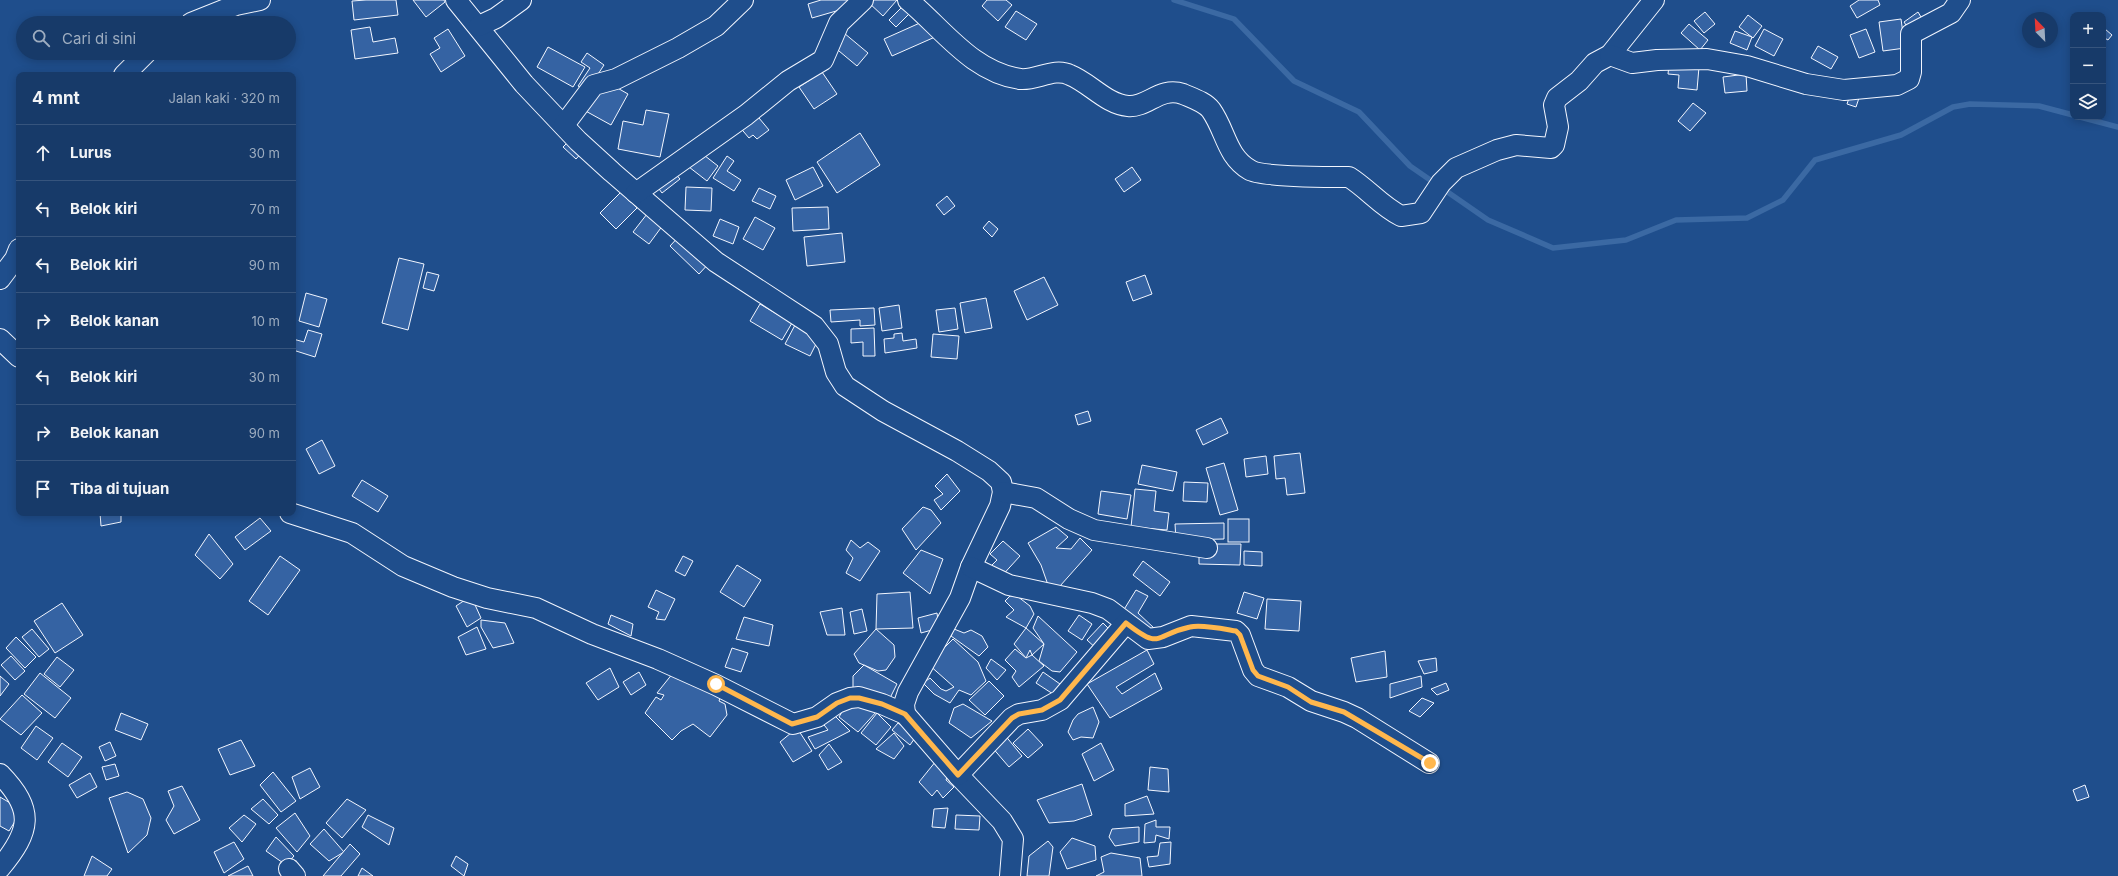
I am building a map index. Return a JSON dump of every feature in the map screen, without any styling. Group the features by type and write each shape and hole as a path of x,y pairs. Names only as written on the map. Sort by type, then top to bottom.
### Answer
{"street":[{"path":"208,16 236,5 260,0"},
{"path":"456,0 479,26 524,84 578,141 716,262 814,326 828,344 836,372 845,386 884,411 957,451 989,471 1001,482 1003,492 1000,506 971,567 960,598 908,692 904,704 905,714"},
{"path":"479,26 496,18 521,0"},
{"path":"564,125 594,85 616,79 678,48 716,26 743,0"},
{"path":"636,193 746,115 788,81 822,60 839,23 864,0"},
{"path":"908,0 972,59 1002,74 1021,79 1056,73 1069,74 1113,102 1129,106 1163,93 1180,93 1201,102 1211,109 1229,150 1251,171 1349,177 1361,185 1380,203 1401,216 1420,213 1441,183 1456,168 1516,145 1551,148 1554,145 1558,127 1554,105 1557,98 1579,81 1595,63 1610,55 1654,0"},
{"path":"1610,55 1632,63 1657,60 1707,59 1748,66 1806,84 1844,90 1897,85 1909,79 1911,72 1911,34 1952,13 1960,0"},
{"path":"131,72 140,60"},
{"path":"0,279 16,256"},
{"path":"0,340 16,355"},
{"path":"1003,492 1036,498 1069,520 1094,530 1207,548"},
{"path":"296,515 352,533 403,566 453,587 487,598 536,608 592,634 658,659 716,684 792,724 817,717 837,703 850,698 859,698 882,704 905,714 958,775 1002,821 1013,839 1010,876"},
{"path":"971,567 1008,586 1092,603 1108,609 1148,639 1155,639 1191,626 1236,631 1240,635 1253,670 1258,676 1288,687 1311,702 1344,712 1430,763"},
{"path":"958,775 1012,718 1019,714 1042,710 1060,700 1126,623"},
{"path":"0,774 20,797 25,820 23,835 16,848 0,868"}],"building":[{"path":"396,0 398,15 354,20 352,1"},
{"path":"413,0 444,0 445,2 426,17"},
{"path":"821,0 848,0 850,7 812,18 808,4"},
{"path":"871,0 897,0 883,16 868,2"},
{"path":"987,0 1006,0 1012,5 998,21 982,6"},
{"path":"1859,0 1878,0 1880,5 1857,18 1850,6"},
{"path":"903,6 910,13 896,27 889,20"},
{"path":"1016,11 1037,24 1026,40 1005,27"},
{"path":"1705,12 1715,24 1704,33 1694,21"},
{"path":"1918,12 1924,22 1910,31 1904,22"},
{"path":"1748,15 1762,26 1753,38 1739,27"},
{"path":"1901,19 1905,48 1883,51 1879,22"},
{"path":"922,22 935,37 892,56 884,39"},
{"path":"1689,24 1708,40 1700,50 1681,33"},
{"path":"370,27 373,42 395,38 398,53 355,59 351,30"},
{"path":"448,29 465,56 441,72 430,54 440,48 434,38"},
{"path":"1764,29 1783,39 1774,56 1755,46"},
{"path":"1866,29 1875,52 1859,58 1850,35"},
{"path":"2106,30 2112,35 2108,40 2106,39"},
{"path":"1735,31 1752,37 1747,50 1730,43"},
{"path":"844,33 868,53 857,66 833,46"},
{"path":"1818,46 1838,57 1831,69 1811,58"},
{"path":"548,47 585,67 573,87 537,67"},
{"path":"587,53 604,65 587,91 578,86 590,68 581,62"},
{"path":"1669,65 1699,67 1697,90 1678,88 1679,75 1668,74"},
{"path":"822,72 837,94 814,109 799,87"},
{"path":"1746,74 1747,91 1725,93 1723,77"},
{"path":"607,82 628,94 611,125 582,109"},
{"path":"1850,95 1859,98 1856,107 1847,104"},
{"path":"1693,103 1706,113 1690,131 1678,121"},
{"path":"646,110 669,114 660,157 618,149 623,121 643,125"},
{"path":"754,112 769,130 757,139 753,135 749,138 738,125"},
{"path":"860,133 880,165 837,193 817,162"},
{"path":"573,137 585,149 576,159 563,147"},
{"path":"700,152 718,166 707,181 689,167"},
{"path":"727,156 734,161 727,171 741,180 734,191 713,178"},
{"path":"813,167 823,186 795,200 786,180"},
{"path":"1132,167 1141,180 1124,192 1115,179"},
{"path":"673,171 680,179 662,193 656,185"},
{"path":"686,187 712,188 711,211 685,210"},
{"path":"759,188 776,196 770,209 752,201"},
{"path":"621,192 637,208 616,229 600,213"},
{"path":"947,196 955,206 944,215 936,205"},
{"path":"828,207 829,229 793,231 792,208"},
{"path":"647,214 663,225 649,244 633,232"},
{"path":"755,217 775,228 763,250 743,239"},
{"path":"720,219 739,227 733,244 713,236"},
{"path":"989,221 998,229 992,237 983,228"},
{"path":"682,233 711,261 699,274 670,246"},
{"path":"842,233 845,262 807,266 804,237"},
{"path":"399,258 424,264 408,330 382,323"},
{"path":"427,272 439,275 434,291 423,288"},
{"path":"1145,275 1152,294 1133,301 1126,282"},
{"path":"1044,277 1058,305 1027,320 1014,291"},
{"path":"306,293 327,299 319,327 299,321"},
{"path":"986,298 992,328 965,333 960,303"},
{"path":"760,304 792,323 782,340 750,321"},
{"path":"899,305 902,328 882,331 879,308"},
{"path":"874,308 875,325 860,326 860,320 831,322 830,310"},
{"path":"955,308 958,329 939,332 936,310"},
{"path":"795,325 819,338 810,356 785,344"},
{"path":"874,328 875,356 863,356 863,342 851,343 851,329"},
{"path":"308,330 322,334 315,357 296,351 296,340 304,342"},
{"path":"902,333 903,341 916,339 917,348 885,353 884,339 894,338 894,334"},
{"path":"933,334 959,336 957,359 931,357"},
{"path":"1088,411 1091,421 1078,425 1075,415"},
{"path":"1221,418 1228,433 1203,445 1196,430"},
{"path":"322,440 335,466 319,474 306,449"},
{"path":"1300,453 1305,493 1287,495 1285,478 1276,479 1274,456"},
{"path":"1266,456 1268,474 1246,477 1244,459"},
{"path":"1224,463 1238,510 1220,515 1206,468"},
{"path":"1142,465 1177,472 1173,491 1138,484"},
{"path":"947,474 960,491 941,510 934,500 943,494 935,486"},
{"path":"362,480 388,496 378,512 352,496"},
{"path":"1184,482 1208,483 1207,502 1183,501"},
{"path":"1135,489 1156,491 1154,511 1169,513 1167,530 1131,527"},
{"path":"1101,491 1131,495 1127,519 1098,514"},
{"path":"923,507 931,510 941,523 916,550 902,529"},
{"path":"100,516 121,516 121,522 101,526"},
{"path":"260,518 271,531 245,550 235,537"},
{"path":"1228,519 1249,519 1249,542 1228,542"},
{"path":"1224,523 1224,539 1176,540 1175,524"},
{"path":"1056,527 1068,537 1056,548 1071,549 1080,538 1092,550 1060,586 1048,585 1041,565 1028,543"},
{"path":"209,534 233,564 220,579 195,555"},
{"path":"851,540 860,548 868,542 880,551 860,581 846,573 853,558 846,550"},
{"path":"1003,541 1020,556 999,579 988,569 997,560 990,554"},
{"path":"1213,544 1241,544 1240,565 1199,564 1199,550"},
{"path":"921,550 943,559 930,594 903,573"},
{"path":"1244,551 1262,552 1262,566 1244,565"},
{"path":"280,556 300,570 268,615 249,601"},
{"path":"683,556 693,561 685,576 675,571"},
{"path":"1143,561 1170,582 1160,596 1133,575"},
{"path":"737,565 761,580 744,607 720,592"},
{"path":"656,590 675,599 665,620 656,619 659,612 648,607"},
{"path":"1136,590 1148,596 1138,613 1154,628 1147,634 1120,616"},
{"path":"910,592 913,628 876,629 877,594"},
{"path":"1244,592 1264,598 1257,619 1237,613"},
{"path":"471,596 481,618 467,627 456,606"},
{"path":"1010,596 1017,596 1030,606 1034,614 1026,628 1006,617 1014,610 1005,601"},
{"path":"1267,599 1301,601 1299,631 1265,629"},
{"path":"62,603 83,635 55,653 34,621"},
{"path":"842,608 845,635 827,635 820,612"},
{"path":"862,609 867,631 854,634 850,612"},
{"path":"937,613 939,628 921,633 918,618"},
{"path":"611,615 633,624 631,636 608,624"},
{"path":"1079,615 1092,624 1082,640 1068,631"},
{"path":"1038,616 1077,652 1060,672 1052,671 1039,661 1044,644 1033,628"},
{"path":"744,617 773,625 769,646 736,639"},
{"path":"481,620 505,623 514,643 493,648 481,627"},
{"path":"1103,623 1114,634 1098,650 1087,640"},
{"path":"477,627 486,649 466,655 458,637"},
{"path":"1026,628 1044,644 1032,655 1030,650 1026,658 1014,644"},
{"path":"32,629 49,649 39,657 22,637"},
{"path":"876,629 894,645 895,657 886,670 878,671 859,663 854,654"},
{"path":"954,629 964,633 971,630 982,636 988,647 979,656 951,636"},
{"path":"16,637 36,657 25,668 6,648"},
{"path":"953,639 978,662 986,681 971,695 959,690 950,703 934,694 923,683 930,678 941,689 946,691 954,687 928,664"},
{"path":"732,648 748,653 741,672 725,667"},
{"path":"1015,649 1026,658 1032,655 1044,666 1019,687 1012,677 1016,671 1005,660"},
{"path":"1147,650 1154,664 1116,687 1122,694 1155,673 1162,689 1110,718 1087,684"},
{"path":"1385,651 1387,677 1356,682 1351,658"},
{"path":"11,656 25,671 15,680 1,665"},
{"path":"57,657 74,670 60,687 44,674"},
{"path":"1436,658 1437,671 1424,674 1418,661"},
{"path":"991,659 1006,670 997,680 986,668"},
{"path":"864,665 897,684 888,702 853,688 853,676"},
{"path":"610,668 619,687 598,700 586,683"},
{"path":"639,672 646,685 631,695 623,682"},
{"path":"1043,672 1060,684 1053,694 1036,683"},
{"path":"40,673 71,698 55,718 24,694"},
{"path":"673,673 690,681 693,686 703,683 722,693 719,701 725,704 727,715 710,737 693,724 681,731 672,740 645,713 656,697 661,700 664,695 657,693"},
{"path":"0,676 9,684 0,696"},
{"path":"1421,676 1422,687 1390,698 1390,684"},
{"path":"989,681 1004,696 985,715 969,700"},
{"path":"1446,683 1449,690 1437,695 1431,689"},
{"path":"22,695 42,713 21,735 0,719"},
{"path":"1422,698 1434,703 1420,717 1409,711"},
{"path":"857,700 877,711 858,732 839,717 843,710"},
{"path":"963,704 992,721 971,738 949,723 954,708"},
{"path":"1093,707 1099,722 1093,738 1081,737 1073,740 1068,732 1073,720 1078,714"},
{"path":"121,713 148,724 141,740 115,730"},
{"path":"877,713 891,727 876,745 861,733"},
{"path":"834,715 850,731 815,749 808,737 828,730 821,721"},
{"path":"898,723 917,735 910,745 892,730"},
{"path":"36,726 53,738 37,760 21,748"},
{"path":"797,728 812,751 793,762 780,742"},
{"path":"1028,729 1043,745 1028,758 1013,743"},
{"path":"894,733 904,746 894,759 876,749"},
{"path":"1004,734 1022,756 1009,767 991,746"},
{"path":"241,740 255,766 230,775 218,749"},
{"path":"110,742 116,756 105,761 99,747"},
{"path":"62,743 82,757 68,777 48,762"},
{"path":"1101,743 1114,770 1094,781 1082,754"},
{"path":"829,744 842,762 828,770 819,755"},
{"path":"936,761 948,774 946,780 954,787 943,798 937,790 932,796 919,782"},
{"path":"115,764 119,776 106,780 102,767"},
{"path":"1150,767 1168,769 1169,792 1148,790"},
{"path":"310,768 320,787 300,799 292,777"},
{"path":"273,772 296,801 281,812 260,785"},
{"path":"90,773 97,787 77,798 69,785"},
{"path":"1082,784 1092,815 1074,821 1049,823 1037,800"},
{"path":"2085,785 2089,797 2077,801 2073,790"},
{"path":"182,786 200,820 174,834 166,820 174,806 168,791"},
{"path":"127,792 143,799 151,818 147,835 128,853 109,798"},
{"path":"1147,796 1154,814 1125,816 1125,804"},
{"path":"0,797 22,810 9,831 0,826"},
{"path":"263,799 278,815 269,824 251,809"},
{"path":"347,799 366,810 342,838 326,823"},
{"path":"948,808 945,828 932,827 934,809"},
{"path":"295,813 310,836 297,852 276,828"},
{"path":"244,815 256,824 242,842 229,828"},
{"path":"368,815 394,828 389,845 362,827"},
{"path":"956,815 980,816 979,830 955,829"},
{"path":"1156,820 1156,827 1170,827 1169,839 1156,835 1155,842 1144,843 1145,824"},
{"path":"1139,827 1139,842 1115,846 1109,837 1112,829"},
{"path":"324,829 344,852 329,861 310,844"},
{"path":"276,837 294,856 286,865 266,851"},
{"path":"1072,838 1095,846 1096,860 1067,869 1060,852"},
{"path":"1048,841 1053,847 1049,876 1027,876 1029,856"},
{"path":"234,842 244,859 224,873 214,852"},
{"path":"1171,842 1170,864 1149,867 1147,857 1158,856 1160,843"},
{"path":"350,844 360,854 341,876 323,876"},
{"path":"1111,853 1140,858 1142,876 1096,876 1104,872 1101,857"},
{"path":"92,856 112,869 107,876 84,876"},
{"path":"456,856 468,864 464,876 451,866"},
{"path":"248,866 253,876 228,876"},
{"path":"362,868 373,876 358,876"}],"waterway":[{"path":"1174,0 1234,19 1294,81 1359,112 1410,166 1488,220 1553,248 1626,240 1676,220 1747,218 1783,200 1815,160 1901,135 1953,107 1970,104 2039,106 2070,114"},
{"path":"2091,120 2118,127"}],"route":[{"path":"716,684 792,724 803,723 817,717 837,703 850,698 859,698 882,704 905,714 958,775 1012,718 1019,714 1042,710 1050,707 1060,700 1126,623 1148,639 1163,638 1191,626 1199,626 1236,631 1243,641 1253,670 1258,676 1288,687 1311,702 1344,712 1357,718 1430,763"}]}
